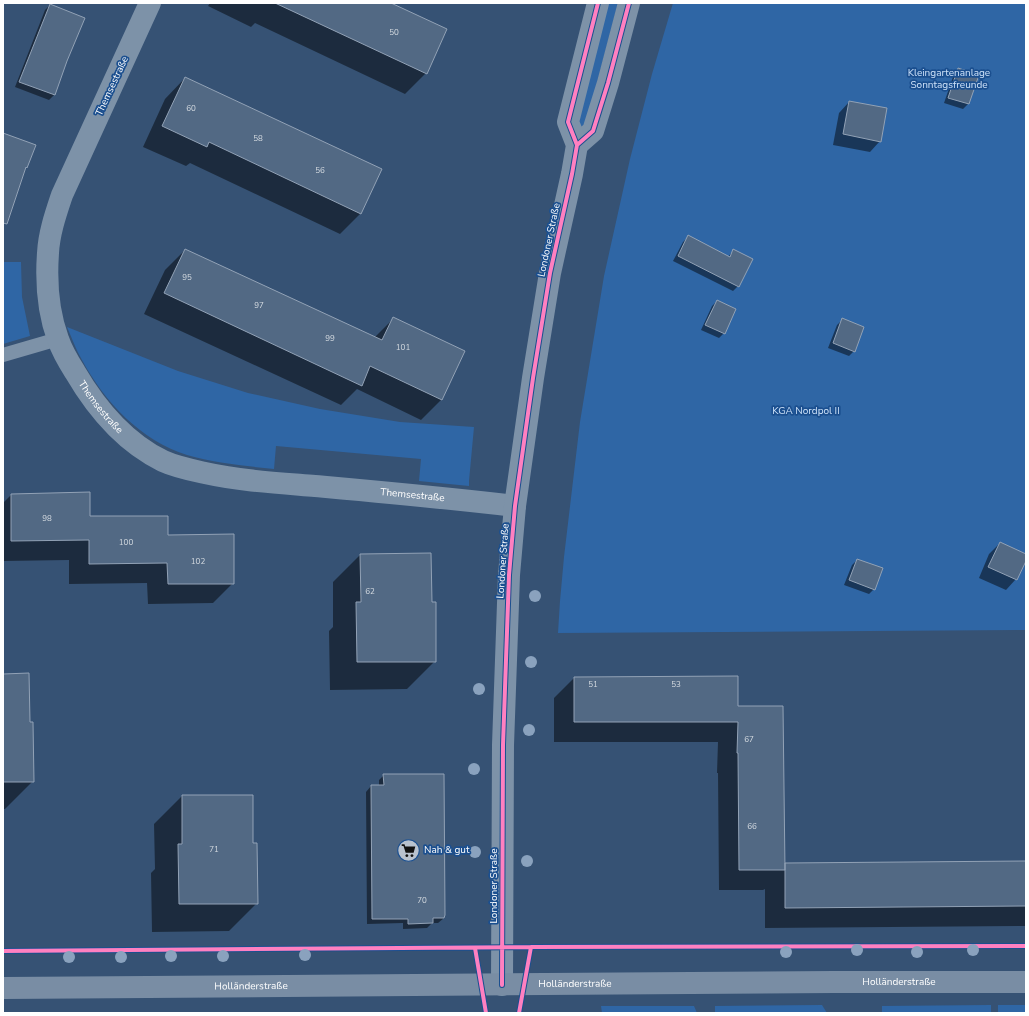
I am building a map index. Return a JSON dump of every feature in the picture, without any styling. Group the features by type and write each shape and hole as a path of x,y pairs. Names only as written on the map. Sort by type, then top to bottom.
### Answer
{"street":[{"name":"Themsestraße","path":"150,3 62,195 54,219 48,252 48,286 51,313 58,339 64,354 83,387 95,404 123,434 144,450 163,461 186,469 238,479 515,506"},
{"path":"598,3 568,122 577,145 593,131 608,83 629,3"},
{"name":"Londoner Straße","path":"502,985 502,746 509,575 515,506 533,378 549,280 577,145"},
{"name":"Holländerstraße","path":"3,988 1026,982"}],"lane":[{"path":"3,355 58,339"}],"green space":[{"path":"607,3 618,3 585,129 577,130"},
{"name":"KGA Nordpol II","path":"673,3 1026,3 1026,630 558,633 564,557 580,422 604,276 630,159 652,74"},
{"path":"3,262 21,262 22,297 30,336 3,344"},
{"path":"67,327 178,371 248,393 320,409 400,422 474,427 469,486 419,481 421,459 276,446 274,469 208,460 170,449 139,430 101,390 78,352"},
{"path":"822,1005 827,1013 715,1013 715,1006"},
{"path":"991,1005 991,1013 882,1013 882,1006"},
{"path":"998,1005 1026,1005 1026,1013 998,1013"},
{"path":"601,1006 694,1006 697,1013 602,1013"}],"building":[{"path":"275,3 391,3 447,29 427,74"},
{"path":"50,4 85,18 55,95 19,82"},
{"path":"958,68 979,75 969,104 948,98"},
{"path":"185,77 382,169 361,214 209,142 207,147 162,126"},
{"path":"849,101 887,108 881,142 843,134"},
{"path":"3,133 36,145 27,168 26,167 7,224 3,223"},
{"path":"688,235 730,257 733,249 753,259 739,287 678,256"},
{"path":"185,249 382,340 393,317 465,351 442,400 370,366 362,386 164,293"},
{"path":"717,300 736,309 725,334 705,325"},
{"path":"842,318 864,327 855,352 833,343"},
{"path":"90,492 90,516 168,516 168,535 234,534 234,584 168,584 167,563 89,564 89,540 11,541 11,494"},
{"path":"1000,542 1026,554 1026,561 1017,580 988,567"},
{"path":"431,553 432,602 436,602 436,662 357,662 356,602 361,602 360,554"},
{"path":"857,559 883,568 875,590 849,580"},
{"path":"29,673 30,722 33,722 34,782 3,782 3,674"},
{"path":"738,676 738,706 783,706 785,870 739,870 737,753 738,722 574,722 574,677"},
{"name":"Nah & gut","path":"383,774 444,774 445,915 444,918 433,918 433,923 408,924 408,919 372,919 371,785 384,785"},
{"path":"182,795 253,795 253,843 257,843 258,904 179,904 178,844 182,844"},
{"path":"1026,861 1026,906 785,908 785,863"}],"cycle path":[{"path":"502,985 503,745 509,575 515,506 533,378 550,273 577,145 568,122 598,3"},
{"path":"577,145 593,131 608,83 629,3"},
{"path":"3,951 531,947 1026,946"},
{"path":"519,1013 531,947"},
{"path":"475,948 486,1013"}],"place":[{"name":"Nah & gut","path":"408,850"}],"park label":[{"name":"Kleingartenanlage Sonntagsfreunde","path":"949,78"}]}
